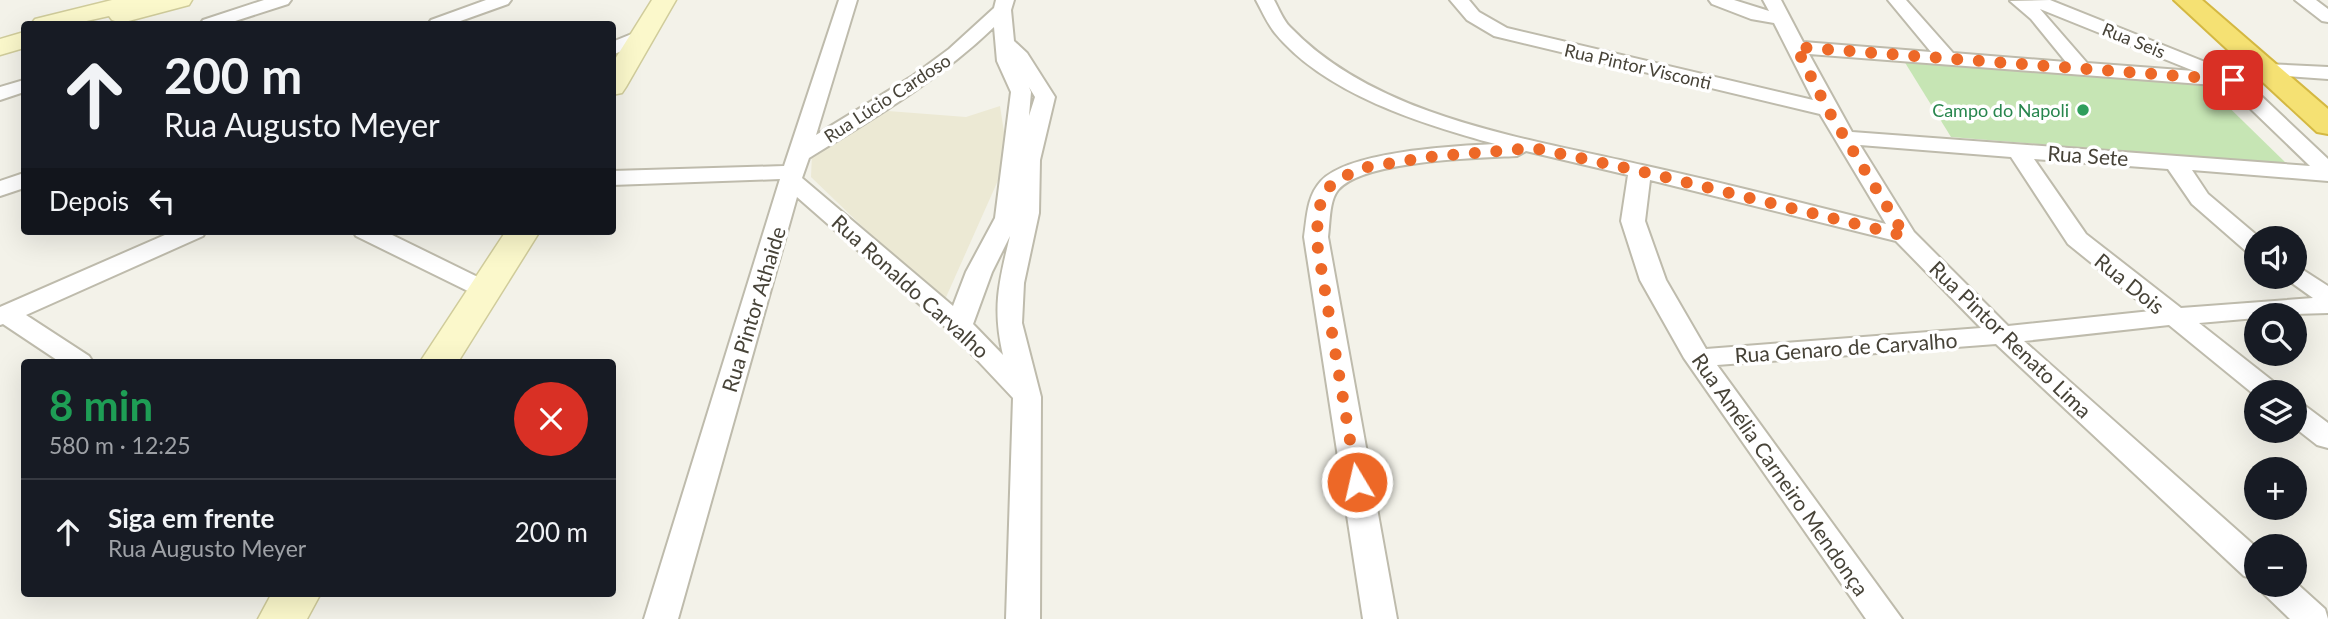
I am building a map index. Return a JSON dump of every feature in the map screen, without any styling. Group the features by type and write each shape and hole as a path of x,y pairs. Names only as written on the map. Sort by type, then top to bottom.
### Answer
{"highway":[{"path":"2188,0 2328,125"},
{"path":"2222,0 2321,78"}],"street":[{"path":"56,21 142,0"},
{"path":"98,21 180,0"},
{"path":"218,21 282,0"},
{"path":"445,21 502,0"},
{"path":"616,80 664,0"},
{"name":"Rua Pintor Athaide","path":"660,619 848,0"},
{"path":"1265,0 1282,30 1340,76 1405,109 1534,148 1905,236"},
{"name":"Rua Pintor Visconti","path":"1459,0 1473,16 1501,32 1828,110"},
{"path":"1718,0 1758,15 1776,9"},
{"path":"1897,0 1948,59"},
{"path":"2018,0 2037,15 2082,69"},
{"name":"Rua Seis","path":"2034,0 2233,80"},
{"path":"2304,0 2328,17"},
{"path":"959,325 979,272 1007,218 1021,92 1007,61 1004,5"},
{"name":"Rua Lúcio Cardoso","path":"795,168 956,53 1004,5"},
{"name":"Rua Pintor Renato Lima","path":"1776,9 1828,110 1905,236 2002,335 2244,556"},
{"path":"0,35 21,30"},
{"path":"616,47 644,35"},
{"path":"0,47 21,41"},
{"path":"1006,43 1032,72 1045,97 1029,160 1027,213 1011,283 1009,323 1027,397 1023,619"},
{"path":"1796,47 2233,80 2328,172"},
{"path":"2266,70 2321,78"},
{"path":"0,94 21,87"},
{"name":"Rua Sete","path":"1847,138 2328,172"},
{"path":"1380,619 1316,237 1321,199 1333,182 1362,168 1458,154 1534,148"},
{"name":"Rua Dois","path":"2017,150 2077,239 2253,380"},
{"path":"2175,162 2200,199 2244,237"},
{"path":"616,178 795,168"},
{"name":"Rua Ronaldo Carvalho","path":"795,168 959,325 1027,397"},
{"name":"Rua Amélia Carneiro Mendonça","path":"1640,171 1633,221 1653,280 1698,358 1885,619"},
{"path":"0,189 21,181"},
{"path":"3,316 185,235"},
{"path":"373,235 485,290"},
{"path":"441,359 520,235"},
{"path":"2307,283 2328,297"},
{"name":"Rua Genaro de Carvalho","path":"1698,358 2002,335 2172,317 2328,305"},
{"path":"3,316 74,359"},
{"path":"2307,422 2328,438"},
{"path":"282,619 295,597"},
{"path":"2289,597 2313,619"}],"shaded area":[{"path":"1000,106 1008,158 943,304 811,177 812,155 888,111 966,117"}],"green space":[{"name":"Campo do Napoli","path":"1904,61 2204,83 2287,164 1951,137"}],"place":[{"name":"Campo do Napoli","path":"2083,110"}],"route":[{"path":"1357,482 1316,237 1321,199 1333,182 1362,168 1428,157 1534,148 1905,236 1828,110 1796,47 2233,80"}]}
